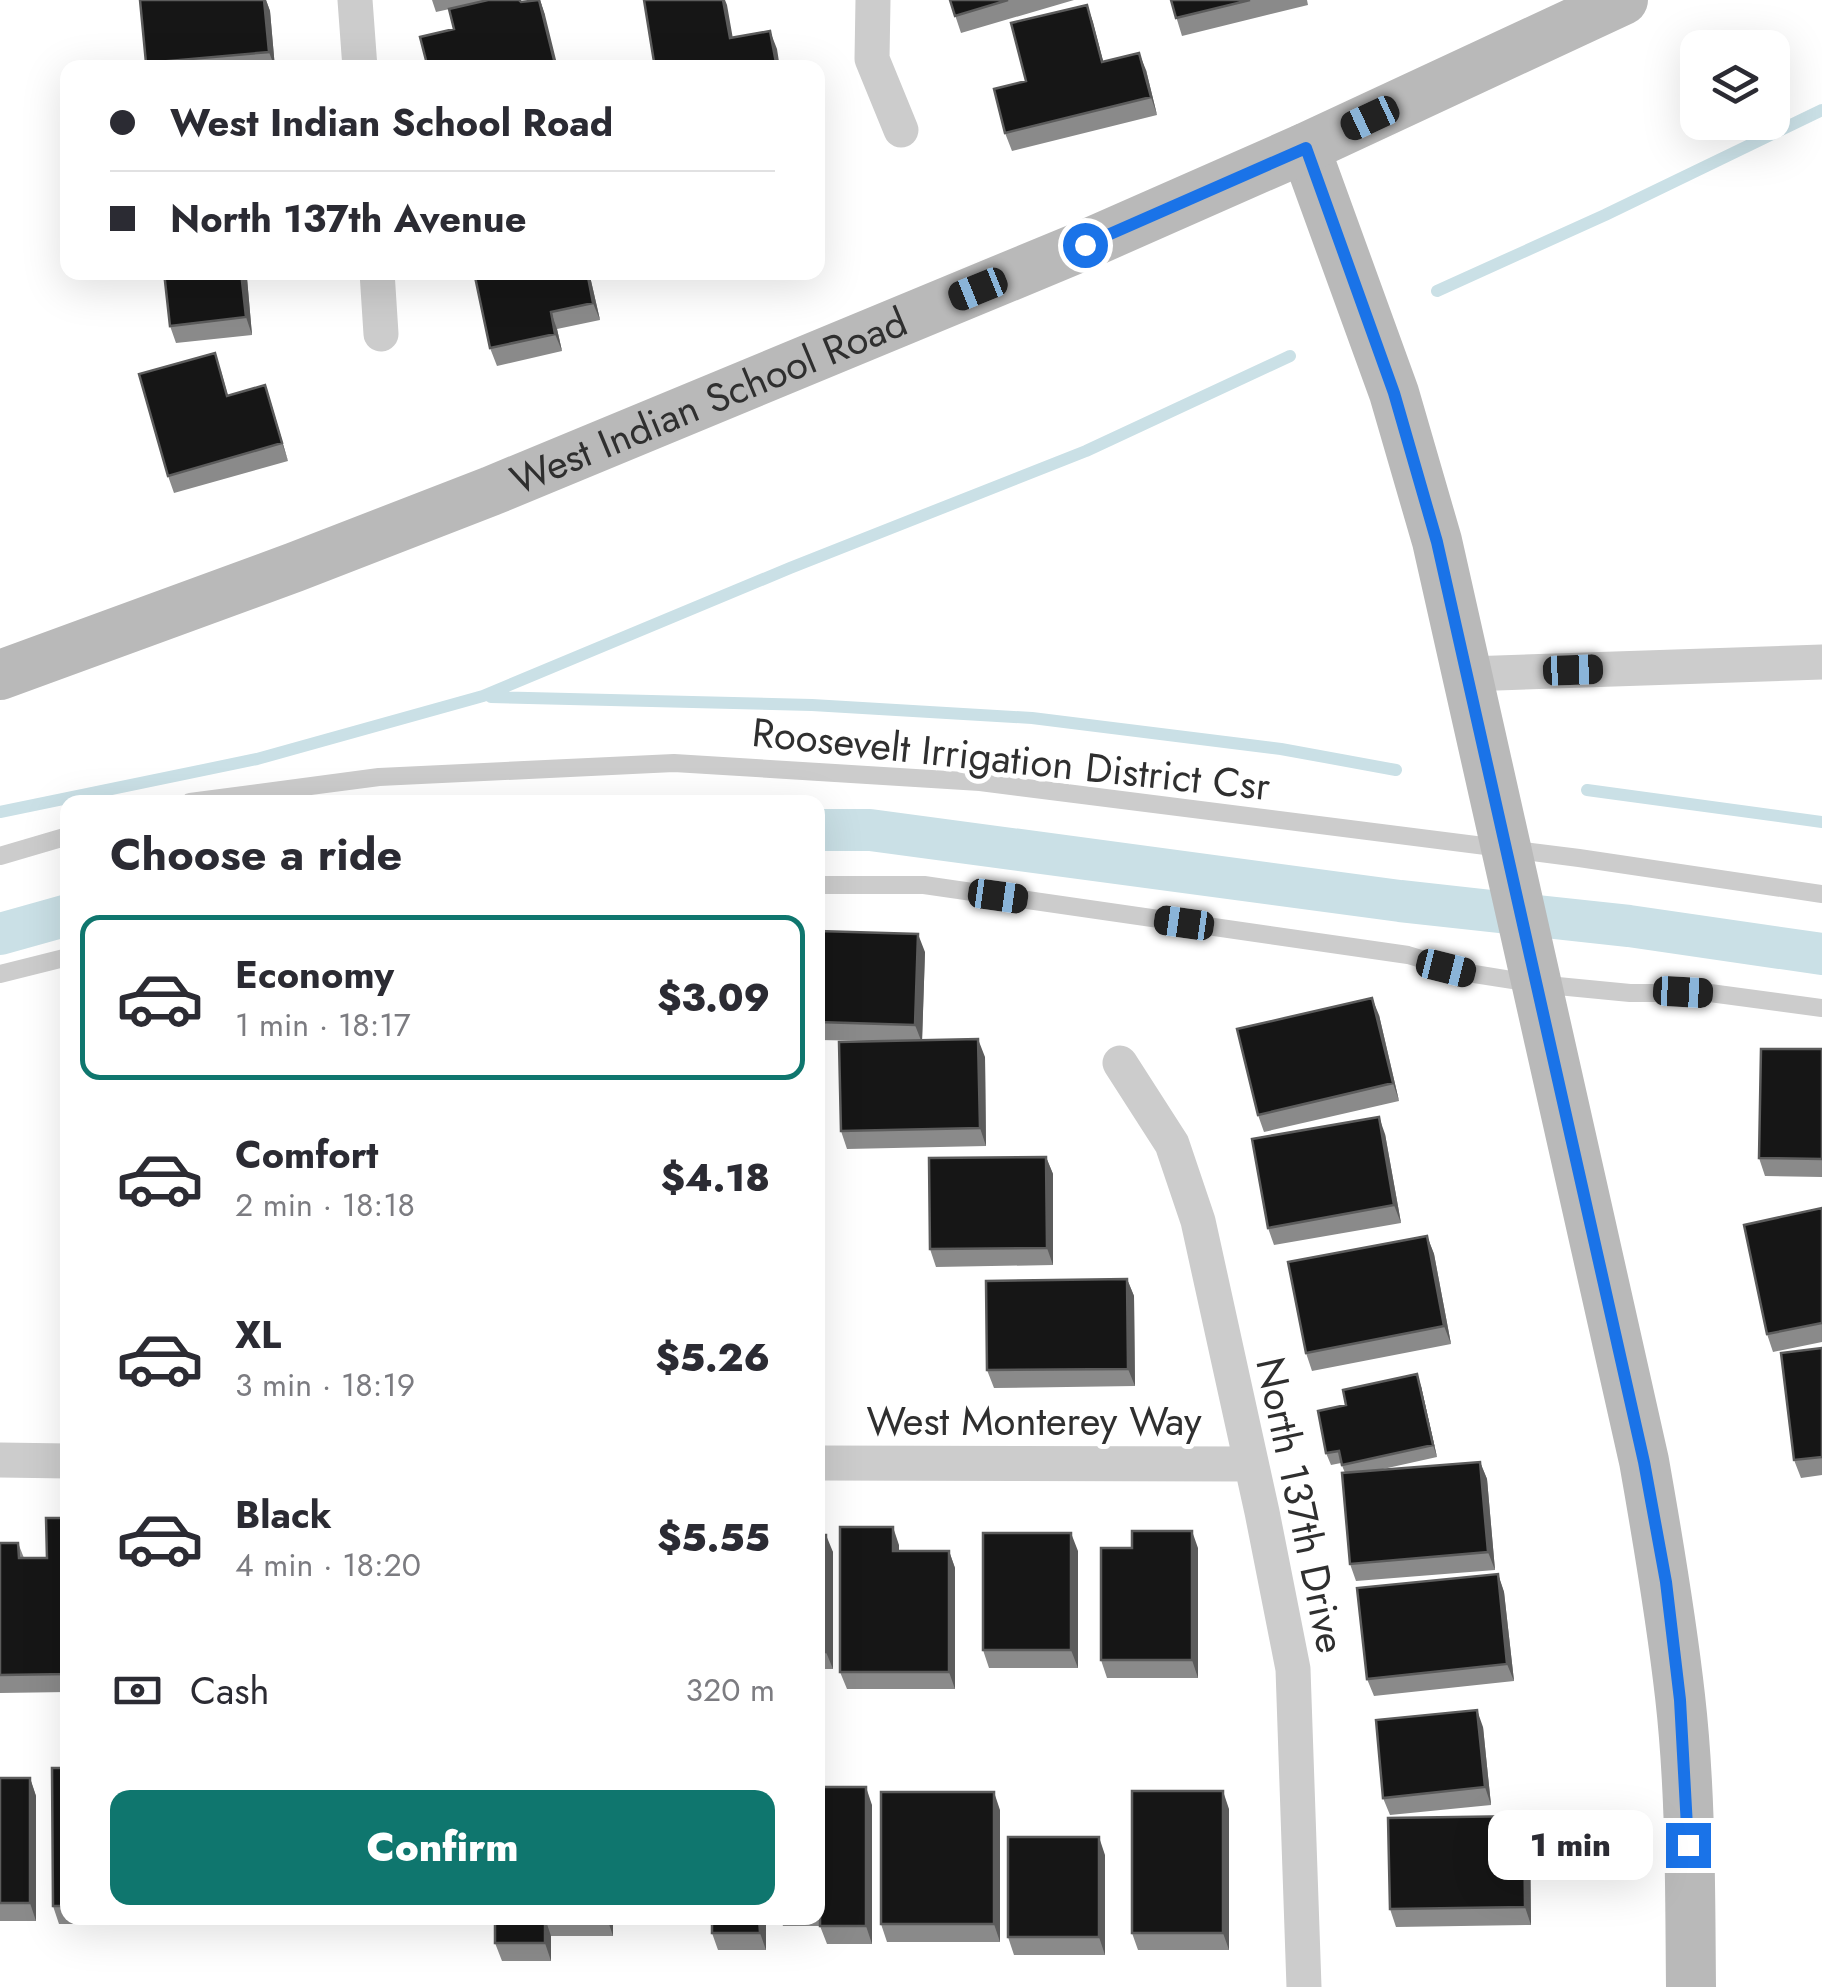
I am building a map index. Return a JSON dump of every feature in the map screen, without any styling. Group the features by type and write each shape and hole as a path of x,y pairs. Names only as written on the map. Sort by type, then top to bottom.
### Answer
{"street":[{"path":"355,0 359,60"},
{"path":"873,0 872,60 901,130"},
{"name":"West Indian School Road","path":"0,674 491,490 1085,245 1306,148 1623,0"},
{"path":"1306,148 1382,360 1437,542 1644,1462 1666,1582 1680,1700 1690,1881 1691,1987"},
{"path":"377,280 381,334"},
{"path":"1468,674 1822,662"},
{"name":"North 137th Drive","path":"1120,1063 1172,1144 1198,1221 1293,1670 1304,1987"},
{"path":"0,1460 60,1460"},
{"name":"West Monterey Way","path":"825,1463 1250,1464"}],"lane":[{"name":"Roosevelt Irrigation District Csr","path":"243,795 379,777 674,763 980,782 1510,863 1822,894"},
{"path":"0,856 60,838"},
{"path":"825,885 924,885 1408,955 1468,973 1535,975 1630,993 1710,993 1822,1008"},
{"path":"0,974 60,958"}],"building":[{"path":"140,0 264,0 269,52 146,60"},
{"path":"488,0 539,0 554,60 426,60 420,37 454,29 449,9"},
{"path":"644,0 723,0 730,38 770,31 775,60 654,60"},
{"path":"950,0 1008,0 955,16"},
{"path":"1171,0 1250,0 1176,18"},
{"path":"1087,5 1102,62 1139,53 1151,97 1005,133 994,89 1026,81 1011,23"},
{"path":"165,280 242,280 246,317 170,326"},
{"path":"476,280 589,280 593,303 551,312 555,334 490,348"},
{"path":"215,353 227,396 265,385 282,443 168,476 139,374"},
{"path":"825,931 918,934 915,1025 825,1022"},
{"path":"1372,998 1393,1083 1258,1115 1237,1029"},
{"path":"978,1039 980,1128 841,1131 839,1042"},
{"path":"1761,1049 1822,1049 1822,1159 1759,1158"},
{"path":"1379,1117 1394,1205 1268,1228 1252,1139"},
{"path":"1046,1157 1047,1248 930,1249 929,1158"},
{"path":"1822,1208 1822,1323 1767,1334 1744,1225"},
{"path":"1427,1236 1444,1326 1306,1353 1288,1262"},
{"path":"1127,1279 1128,1369 987,1370 986,1281"},
{"path":"1822,1348 1822,1457 1794,1460 1781,1353"},
{"path":"1417,1374 1433,1445 1342,1465 1339,1451 1326,1453 1318,1411 1346,1405 1343,1390"},
{"path":"1480,1462 1488,1552 1350,1564 1342,1473"},
{"path":"46,1518 60,1518 60,1674 0,1675 0,1543 18,1543 19,1558 47,1558"},
{"path":"840,1527 893,1527 893,1551 949,1551 949,1672 840,1672"},
{"path":"1132,1531 1192,1531 1192,1660 1101,1660 1101,1548 1132,1548"},
{"path":"983,1533 1071,1533 1071,1650 983,1650"},
{"path":"825,1535 826,1535 825,1652"},
{"path":"1498,1574 1507,1664 1367,1679 1357,1588"},
{"path":"1477,1710 1485,1787 1383,1798 1376,1720"},
{"path":"52,1768 60,1768 60,1906 53,1906"},
{"path":"0,1778 30,1778 30,1903 0,1903"},
{"path":"825,1787 866,1787 866,1926 820,1926 825,1925"},
{"path":"1132,1791 1223,1791 1223,1933 1132,1933"},
{"path":"881,1792 994,1792 994,1924 881,1924"},
{"path":"1524,1816 1525,1907 1390,1909 1388,1818"},
{"path":"1008,1837 1099,1837 1099,1937 1008,1937"},
{"path":"495,1925 545,1925 545,1943 495,1943"},
{"path":"712,1925 759,1925 760,1933 712,1933"}],"waterway":[{"path":"1437,291 1822,110"},
{"path":"82,795 257,759 483,696 790,568 1086,451 1290,356"},
{"path":"491,697 812,705 1032,718 1281,749 1396,770"},
{"path":"1587,790 1822,822"},
{"path":"0,812 60,800"},
{"path":"825,830 870,830 1822,954"},
{"path":"0,934 60,917"}],"route":[{"path":"1085,245 1306,148 1394,393 1437,542 1538,984 1644,1462 1666,1582 1680,1700 1688,1845"}]}
